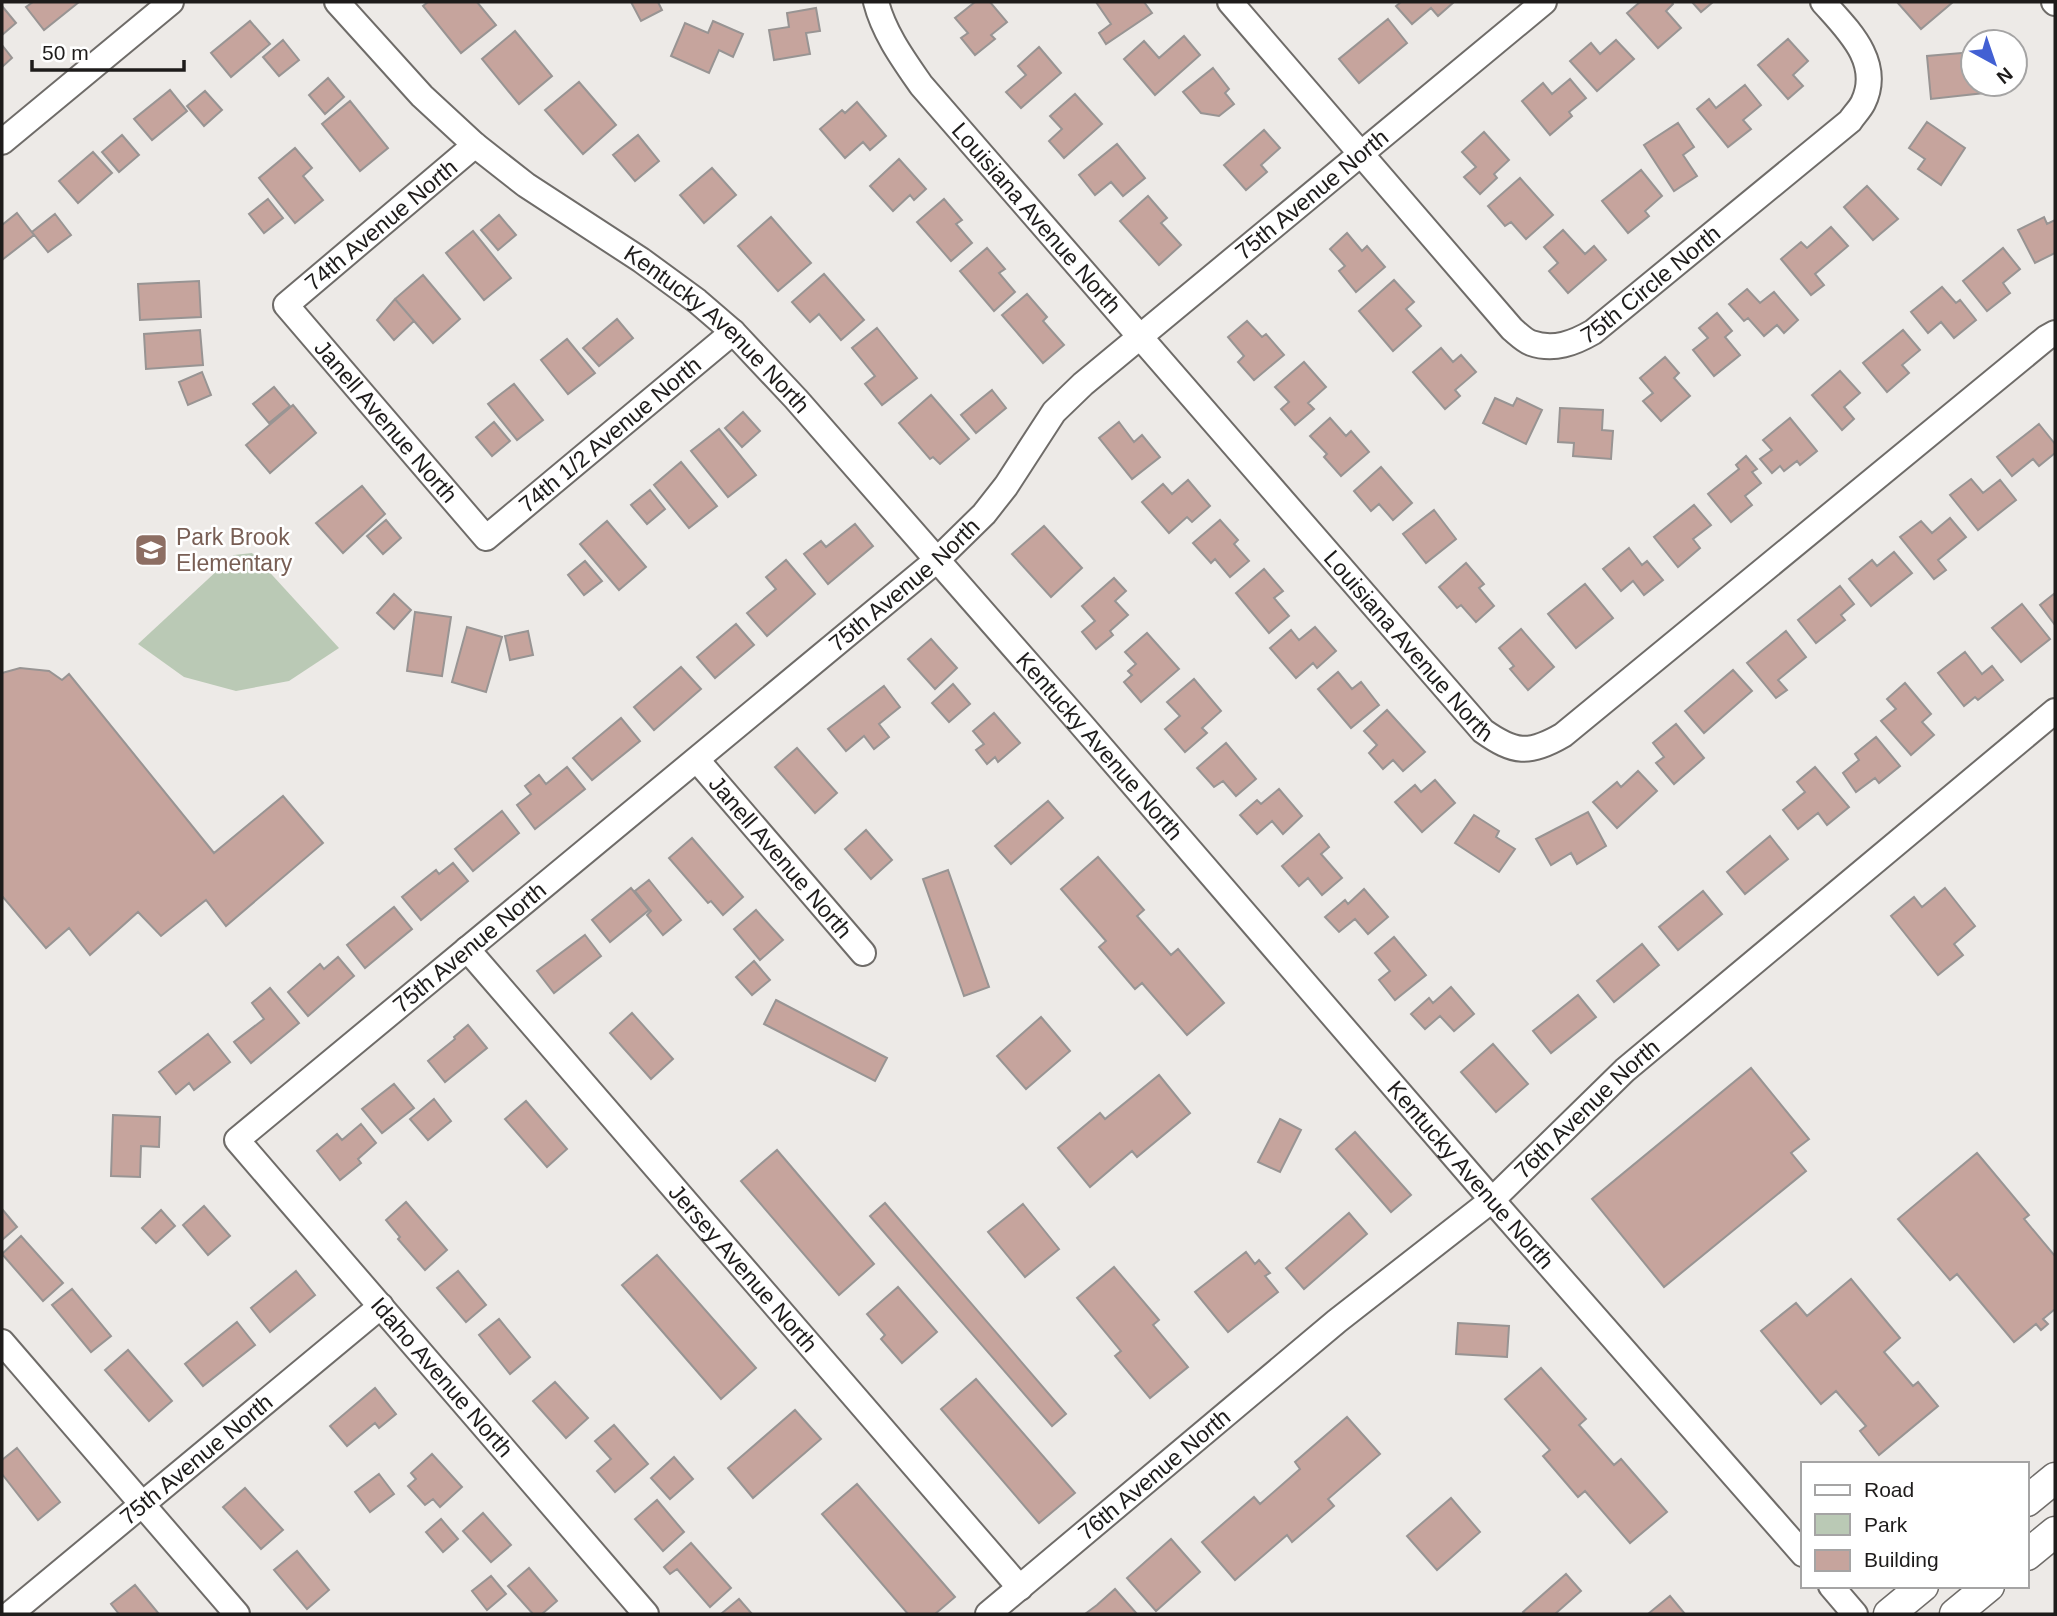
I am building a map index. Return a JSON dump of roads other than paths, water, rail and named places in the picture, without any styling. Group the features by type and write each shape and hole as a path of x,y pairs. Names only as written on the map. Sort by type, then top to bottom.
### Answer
{"main road":[{"path":"2029,1499 2055,1478"},
{"path":"2029,1553 2055,1532"},
{"path":"1889,1614 1921,1588"},
{"path":"1955,1614 1987,1588"}],"street":[{"path":"2,142 171,2"},
{"name":"Kentucky Avenue North","path":"337,2 422,96 475,145 526,185 642,260 733,332 796,399 1081,724 1492,1200 1801,1552"},
{"name":"Louisiana Avenue North","path":"876,2 898,52 921,85 1483,731 1500,744 1521,749 1543,747 1563,735 2055,332"},
{"name":"75th Circle North","path":"1230,2 1512,330 1530,343 1552,346 1574,344 1593,332 1850,121 1863,103 1868,83 1866,61 1857,41 1823,2"},
{"name":"75th Avenue North","path":"237,1140 937,560 984,514 1006,486 1054,412 1083,384 1544,2"},
{"name":"74th Avenue North","path":"286,304 475,145"},
{"name":"Janell Avenue North","path":"286,304 486,537"},
{"name":"74th 1/2 Avenue North","path":"486,537 733,332"},
{"name":"76th Avenue North","path":"988,1614 1336,1321 1492,1200 1625,1070 2055,711"},
{"name":"Janell Avenue North","path":"697,760 863,953"},
{"name":"Jersey Avenue North","path":"467,949 1020,1588"},
{"name":"Idaho Avenue North","path":"237,1140 646,1614"},
{"name":"75th Avenue North","path":"10,1614 381,1306"},
{"path":"2,1342 237,1614"},
{"path":"1833,1588 1855,1614"}],"place":[{"name":"Park Brook Elementary","path":"151,550"}]}
